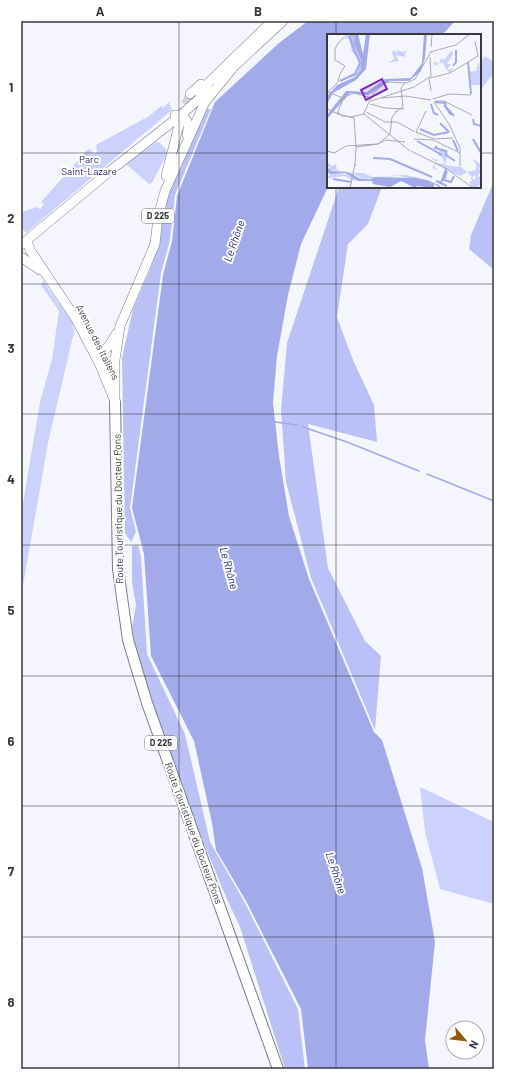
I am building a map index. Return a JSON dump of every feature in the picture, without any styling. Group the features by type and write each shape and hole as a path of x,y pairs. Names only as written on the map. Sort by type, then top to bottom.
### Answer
{"highway":[{"name":"Route Touristique du Docteur Pons","path":"115,402 118,569 128,640 147,703 278,1069"}],"main road":[{"path":"23,242 164,121 197,95 272,21"},
{"path":"23,242 110,171 181,118 283,21"},
{"path":"190,94 254,39"},
{"path":"172,175 205,102 232,69"},
{"path":"164,121 176,114 188,121 188,129 172,175"},
{"path":"149,258 155,214 175,145 181,118"},
{"name":"D 225","path":"115,402 115,360 120,326 155,244 161,203 172,175"},
{"name":"Avenue des Italiens","path":"23,242 30,250 81,328 115,402"},
{"name":"Avenue des Italiens","path":"21,257 45,274"},
{"path":"81,328 86,331 96,349 102,352 109,346 120,326"}],"green space":[{"path":"485,56 494,62 494,73 482,88 481,88 481,62"},
{"name":"Parc Saint-Lazare","path":"169,102 172,110 26,233 21,227 21,212 37,207 40,209 44,204 41,202 87,150 90,149 94,154 97,152 96,145 149,116 161,106 163,108"},
{"path":"156,142 159,142 166,149 166,156 152,183 149,184 126,164"},
{"path":"43,281 73,323 74,332 48,443 21,597 21,515 40,402 52,359 59,311 41,285"},
{"path":"420,787 494,822 494,904 440,889 425,832"}],"shaded area":[{"path":"207,109 211,109 175,195 170,240 161,273 130,508 136,532 131,542 125,533 122,358 133,309 150,270 158,245 165,199"},
{"path":"494,181 494,270 469,249 471,235"},
{"path":"339,188 382,188 368,224 348,244 337,317 353,360 374,405 377,442 308,424 328,568 365,641 381,656 375,730 311,578 286,482 281,410 287,343"},
{"path":"138,545 141,557 147,654 185,734 210,842 245,903 298,1009 305,1069 285,1069 240,927 196,824 141,674 132,628 136,605 132,582 132,546"}],"water":[{"name":"Le Rhône","path":"308,21 455,21 443,34 327,34 328,188 301,244 288,295 277,356 273,403 279,456 289,516 309,579 374,732 382,740 422,868 435,942 425,1040 429,1069 308,1069 301,1009 246,901 216,850 212,823 194,741 151,656 144,554 132,508 163,275 172,241 177,196 215,102 279,43"}],"waterway":[{"path":"275,422 297,425"},
{"path":"303,427 347,442 419,471"},
{"path":"427,474 494,501"}],"tunnel":[{"path":"181,117 190,94"}]}
